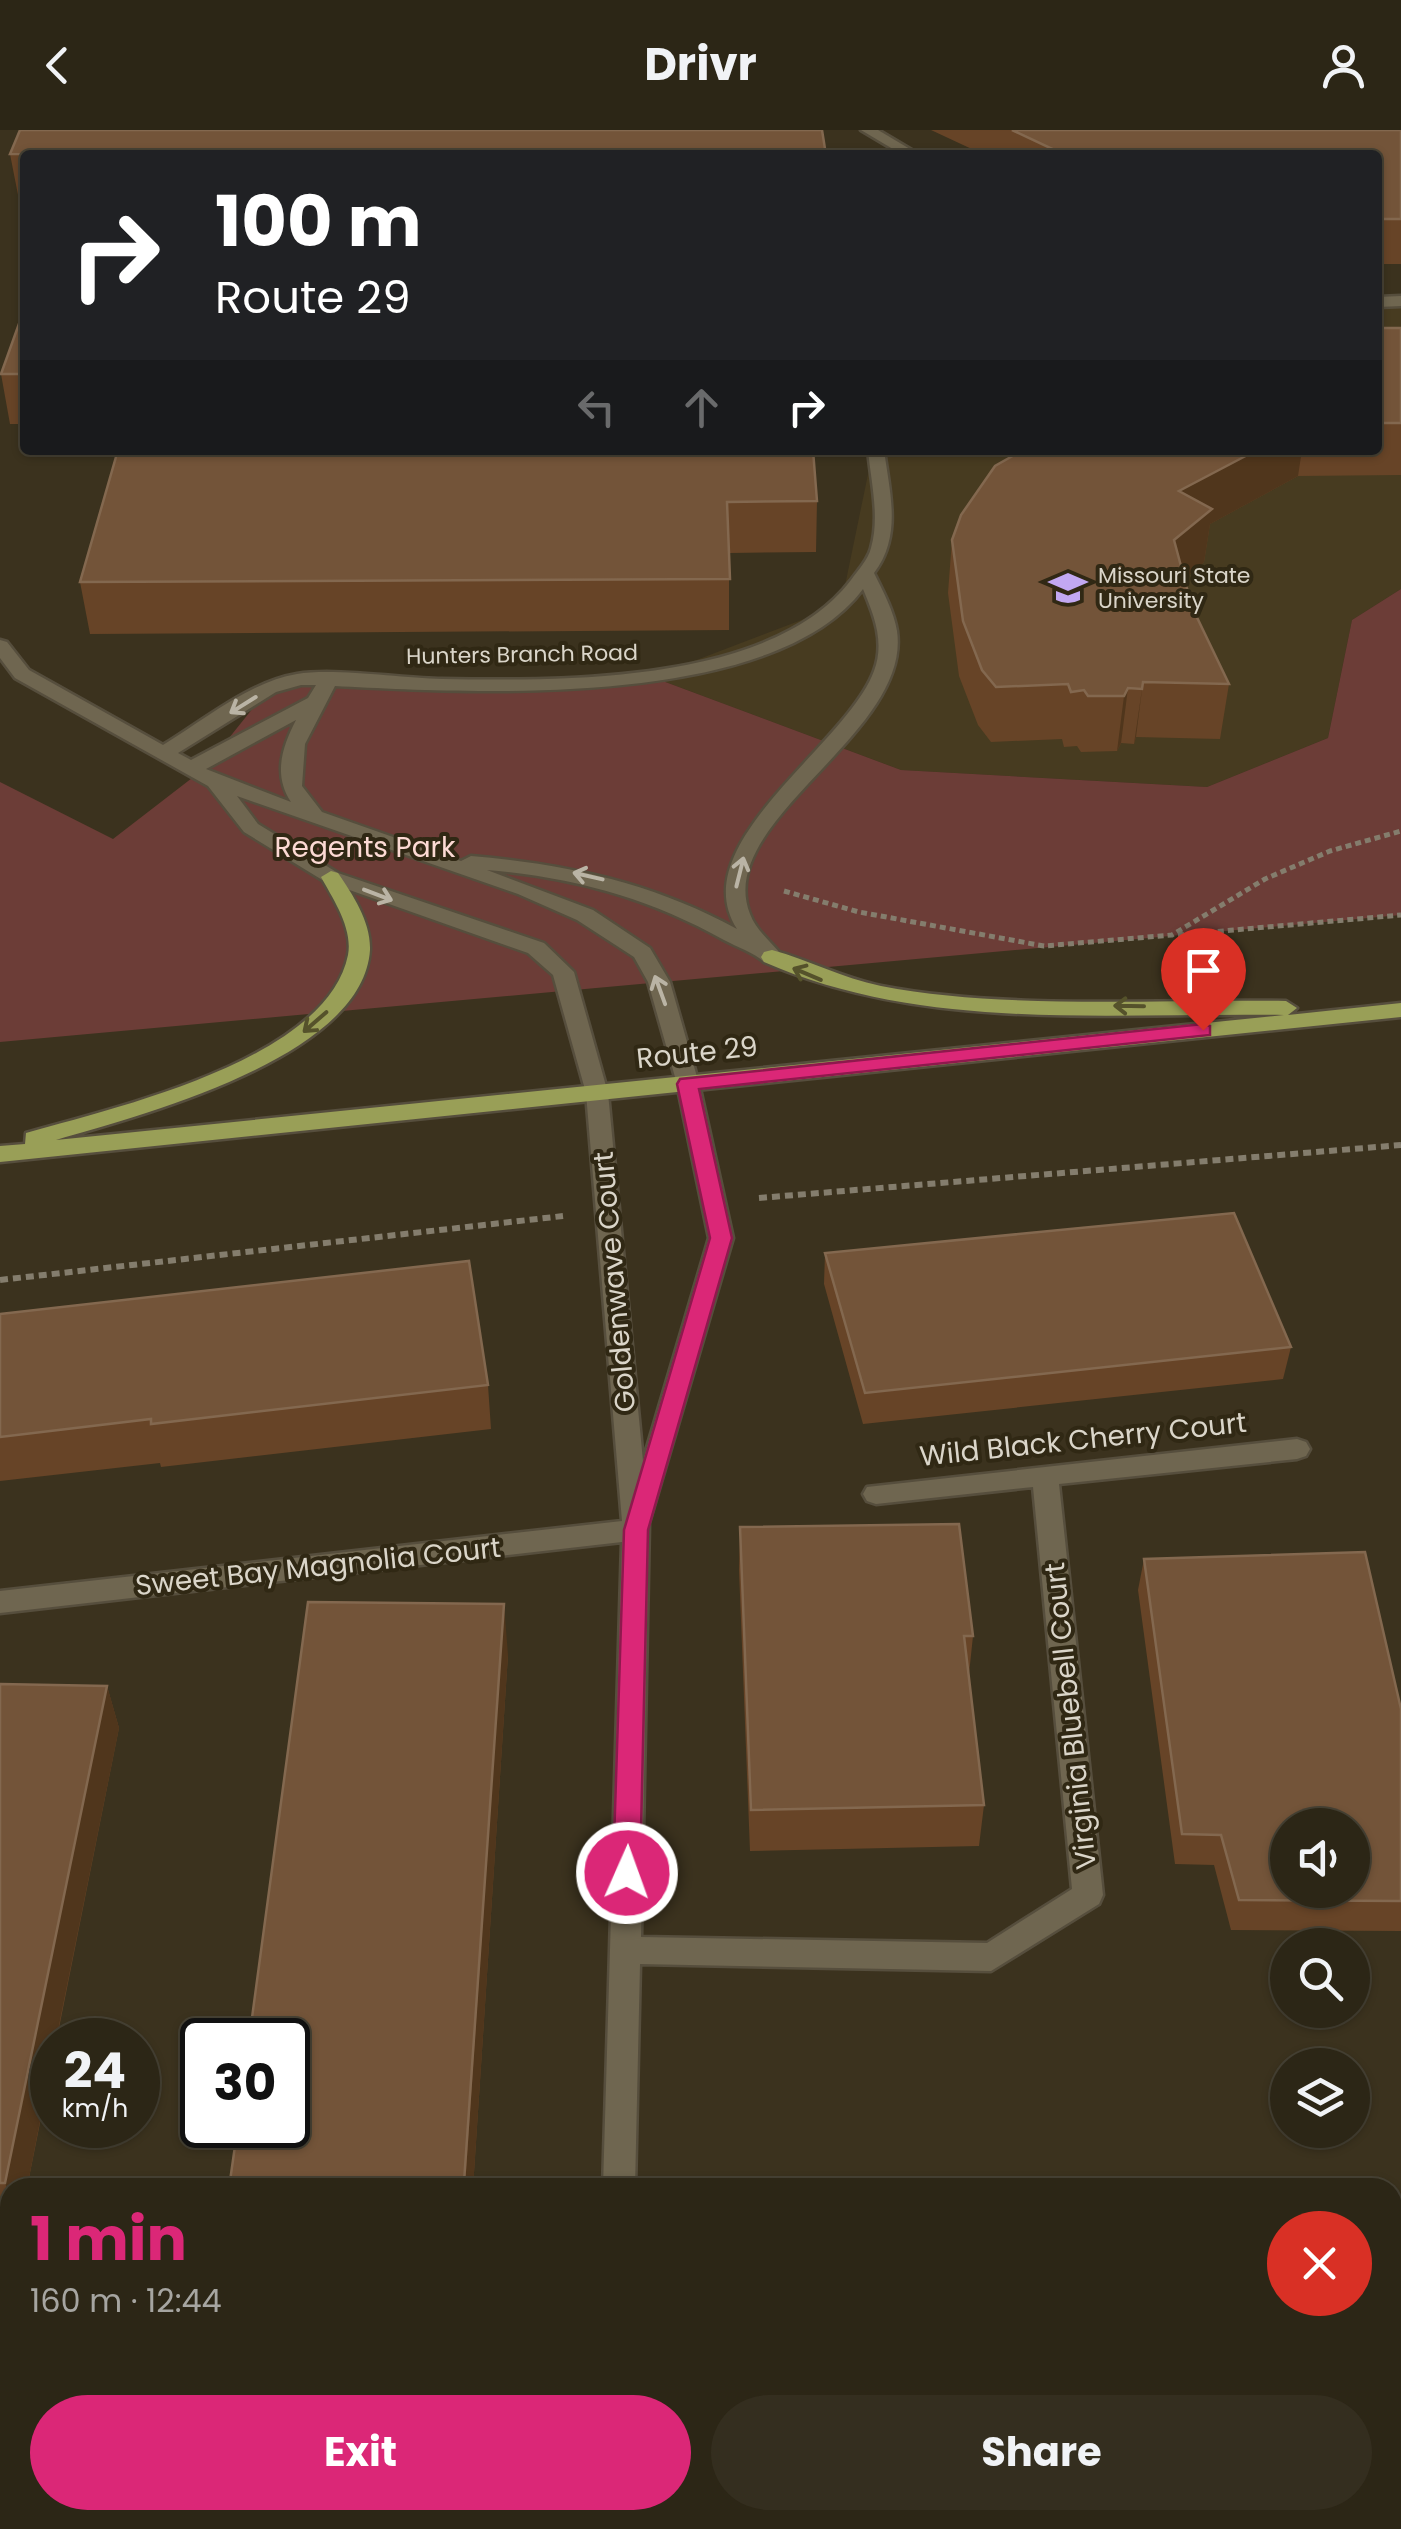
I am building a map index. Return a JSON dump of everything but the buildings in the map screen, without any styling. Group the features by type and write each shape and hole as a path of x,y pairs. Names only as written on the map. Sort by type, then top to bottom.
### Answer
{"main road":[{"path":"0,1152 178,1094 275,1052 318,1022 348,989 359,958 358,926 332,877"},
{"path":"772,957 835,985 898,998 998,1004 1401,1010"},
{"name":"Route 29","path":"0,1152 1401,1010"}],"street":[{"path":"868,130 904,150"},
{"name":"Hunters Branch Road","path":"164,753 269,688 300,679 570,682 700,670 769,650 842,606 880,554 883,524 876,455"},
{"path":"772,957 737,912 735,882 759,830 875,691 888,636 866,576"},
{"path":"0,646 22,674 215,782 432,859 540,867 648,892 772,957"},
{"path":"0,680 22,674"},
{"path":"317,819 292,788 291,766 296,743 329,680"},
{"path":"192,768 315,702"},
{"name":"Goldenwave Court","path":"215,782 250,828 332,877 536,948 563,972 597,1093 636,1530 619,2178"},
{"name":"Goldenwave Court","path":"432,859 585,915 642,954 659,982 688,1084 721,1238 636,1530"},
{"name":"Wild Black Cherry Court","path":"876,1494 1296,1449"},
{"name":"Virginia Bluebell Court","path":"625,1950 991,1957 1088,1895 1045,1476"},
{"name":"Sweet Bay Magnolia Court","path":"0,1602 636,1530"}],"path":[{"path":"1172,935 1264,878 1330,852 1401,831"},
{"path":"777,888 859,912 1044,946 1401,914"},
{"path":"771,1197 1401,1145"},
{"path":"0,1280 466,1225"}],"shaded area":[{"path":"1382,300 1401,300 1401,589 1352,620 1328,738 1207,787 901,770 652,677 841,605 872,455 1382,455"}],"green space":[{"name":"Regents Park","path":"1401,589 1401,915 0,1042 0,782 113,839 205,768 269,688 652,677 901,770 1207,787 1328,738 1352,620"}],"place":[{"name":"Missouri State University","path":"1068,588"}],"route":[{"path":"627,1873 636,1530 721,1238 688,1084 1203,1030"}]}
